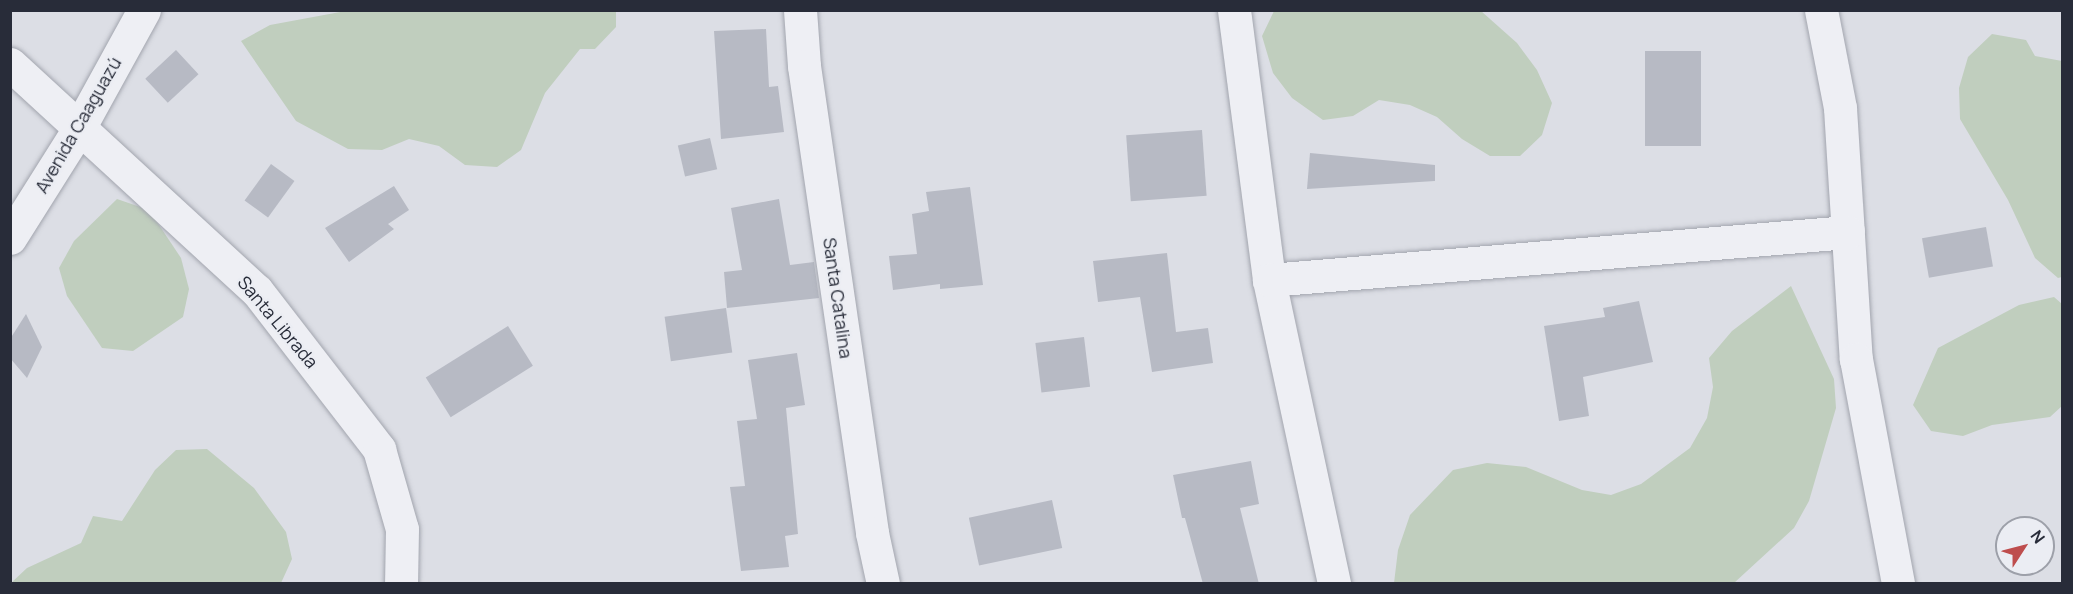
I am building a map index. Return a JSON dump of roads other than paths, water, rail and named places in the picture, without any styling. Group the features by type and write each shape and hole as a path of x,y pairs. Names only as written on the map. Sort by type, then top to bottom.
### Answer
{"street":[{"name":"Avenida Caaguazú","path":"10,238 78,130 144,10"},
{"name":"Santa Catalina","path":"800,10 806,78 872,533 883,584"},
{"path":"1234,10 1269,280 1334,584"},
{"path":"1821,10 1840,108 1856,360 1898,584"},
{"name":"Santa Librada","path":"10,64 78,130 257,291 379,449 402,529 401,584"},
{"path":"1269,280 1848,232"}]}
